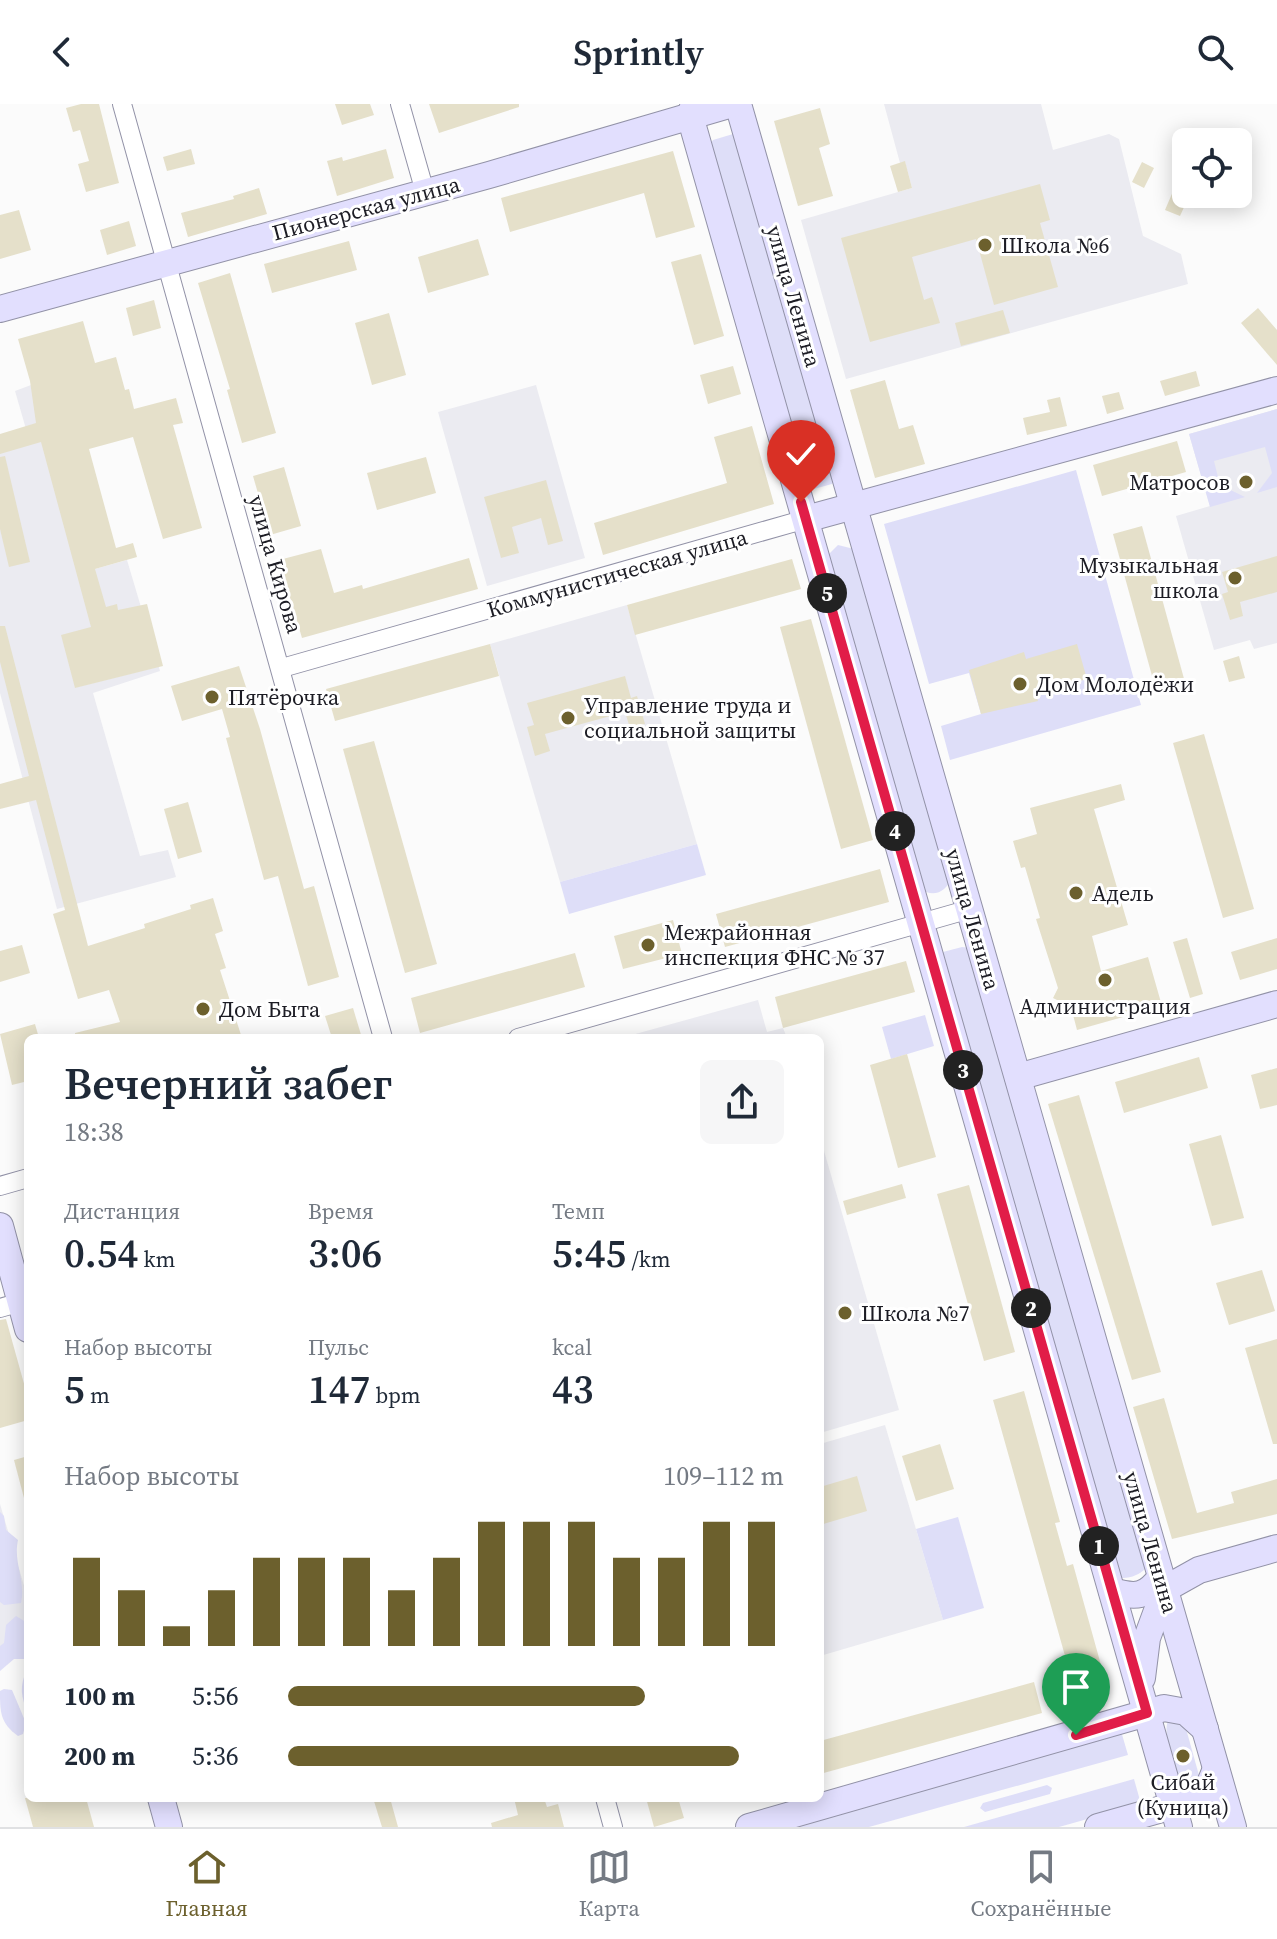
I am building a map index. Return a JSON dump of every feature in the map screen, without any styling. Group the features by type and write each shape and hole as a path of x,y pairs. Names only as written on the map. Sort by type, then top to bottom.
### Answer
{"main road":[{"name":"Пионерская улица","path":"0,309 425,192 692,110 732,104"},
{"name":"улица Ленина","path":"738,104 1233,1827"},
{"path":"692,110 1176,1816 1190,1827"},
{"name":"Коммунистическая улица","path":"806,519 1277,390"},
{"path":"1018,1077 1277,1004"},
{"path":"0,1226 10,1305 24,1324"},
{"path":"1112,1591 1133,1597 1199,1570 1277,1548"},
{"path":"1147,1713 1141,1675 1147,1638 1163,1583"},
{"path":"749,1827 1164,1708 1186,1712 1205,1729"},
{"path":"1098,1827 1176,1816 1208,1788 1216,1769"},
{"path":"162,1802 169,1827"}],"street":[{"name":"улица Кирова","path":"122,104 382,1034"},
{"path":"400,104 425,192"},
{"name":"Коммунистическая улица","path":"282,668 806,519"},
{"path":"532,1034 970,909"},
{"path":"0,1186 24,1179"},
{"path":"606,1802 613,1827"}],"shaded area":[{"name":"Школа №6","path":"884,104 1041,104 1053,150 1109,134 1119,139 1143,236 1181,254 1188,284 846,379 801,220 912,188 905,162 900,163"},
{"path":"733,134 835,479 832,484 810,490 709,146 713,140"},
{"path":"31,385 58,434 95,569 127,560 160,671 93,693 140,856 168,850 176,877 57,909 0,693 0,439 26,429 15,391"},
{"path":"536,385 585,558 487,586 438,412"},
{"name":"Музыкальная школа","path":"1277,409 1277,643 1254,649 1250,640 1214,650 1176,516 1210,506 1189,434"},
{"path":"1277,409 1277,487 1257,493 1272,473 1265,447 1214,461 1220,485 1245,497 1210,507 1189,434"},
{"path":"1076,470 1141,705 950,760 941,726 981,714 969,673 929,684 884,524"},
{"path":"838,545 858,550 953,877 939,892 930,893 919,888 825,558"},
{"path":"627,605 697,844 560,882 490,644"},
{"path":"697,844 706,875 569,914 560,882"},
{"path":"970,948 1146,1568 1132,1577 1115,1577 943,952"},
{"path":"758,1000 767,1032 783,1028 785,1034 635,1034"},
{"path":"925,1015 934,1046 891,1059 882,1027"},
{"name":"Школа №7","path":"824,1151 899,1410 824,1432"},
{"path":"885,1425 943,1620 824,1655 824,1443"},
{"path":"0,1504 24,1585 24,1646 0,1652"},
{"path":"0,1512 4,1516 6,1530 18,1540 21,1603 4,1605 0,1602"},
{"path":"958,1517 984,1608 943,1620 916,1529"},
{"path":"16,1616 24,1621 24,1659 14,1659 0,1671 0,1646 4,1643 6,1625"},
{"path":"12,1690 24,1718 23,1734 18,1736 2,1716 0,1691"},
{"path":"1169,1719 1185,1725 1200,1779 1189,1791 1184,1787 1171,1757 1167,1734"},
{"path":"1121,1731 1128,1755 869,1827 784,1827"},
{"path":"1134,1779 1141,1804 1059,1827 964,1827"},
{"path":"1047,1785 1052,1788 1050,1794 985,1812 980,1808 983,1803"}],"building":[{"path":"99,104 119,183 86,192 78,164 89,161 80,130 73,132 66,108"},
{"path":"335,104 370,104 374,115 342,125"},
{"path":"429,104 519,104 519,107 439,133"},
{"path":"820,108 830,144 819,148 833,196 798,206 774,121"},
{"path":"191,149 195,164 167,171 163,157"},
{"path":"386,149 394,178 337,196 327,161 342,157 343,161"},
{"path":"673,151 695,227 656,238 644,193 510,232 501,198"},
{"path":"905,161 912,188 898,192 890,166"},
{"path":"1142,162 1154,168 1144,188 1132,182"},
{"path":"1040,184 1050,220 1040,223 1058,287 994,305 976,239 912,257 924,300 932,297 940,323 870,342 841,238"},
{"path":"259,188 267,214 188,237 181,213 234,199 233,196"},
{"path":"1172,194 1172,208 1184,208 1180,216 1165,210"},
{"path":"19,210 31,250 0,259 0,215"},
{"path":"129,221 136,246 107,255 100,230"},
{"path":"478,239 489,275 428,293 418,257"},
{"path":"349,241 357,270 272,293 264,264"},
{"path":"701,254 724,336 694,345 671,262"},
{"path":"230,273 276,433 242,443 227,390 230,389 198,283"},
{"path":"154,300 161,328 133,336 126,308"},
{"path":"1258,308 1277,330 1277,365 1241,323"},
{"path":"1003,310 1010,333 961,346 955,323"},
{"path":"389,313 406,375 372,385 355,323"},
{"path":"83,321 95,363 116,357 134,409 176,398 183,423 173,425 202,528 163,539 133,437 89,449 116,548 133,543 137,557 95,569 106,607 117,604 118,610 147,604 163,666 75,688 61,635 91,627 41,442 0,454 0,434 36,423 30,381 18,339"},
{"path":"733,366 741,394 708,404 700,375"},
{"path":"1196,371 1200,386 1165,396 1160,381"},
{"path":"885,380 899,429 913,425 925,464 875,478 850,390"},
{"path":"1119,392 1124,409 1107,414 1102,396"},
{"path":"1060,397 1067,426 1027,435 1023,418 1050,412 1047,400"},
{"path":"752,426 774,504 603,555 594,523 727,483 714,437"},
{"path":"1177,441 1186,472 1102,496 1093,465"},
{"path":"5,456 30,562 9,567 0,529 0,457"},
{"path":"426,457 436,493 377,510 367,473"},
{"path":"284,467 301,526 270,535 253,476"},
{"path":"546,480 563,541 548,545 541,518 512,527 519,553 501,558 484,497"},
{"path":"1142,526 1186,686 1157,694 1113,534"},
{"path":"321,549 334,593 362,585 363,589 469,558 478,589 302,638 279,560"},
{"path":"1277,556 1277,592 1240,602 1243,616 1230,620 1222,594 1228,592 1222,572"},
{"path":"792,559 801,589 635,635 627,605"},
{"path":"811,619 873,840 841,849 780,627"},
{"path":"0,626 5,626 88,946 145,928 144,924 191,909 190,905 213,898 223,931 215,934 226,968 220,970 241,1034 75,1034 120,1022 109,990 78,999 53,914 65,910 36,800 0,809 0,784 29,776 0,662"},
{"path":"490,644 499,676 335,721 326,689"},
{"name":"Дом Молодёжи","path":"1077,644 1087,679 1035,693 1038,701 981,714 969,670 1024,652 1026,659"},
{"path":"1239,656 1245,678 1229,682 1223,661"},
{"path":"239,666 260,729 304,889 314,886 339,977 308,986 278,876 264,880 226,738 230,737 222,709 182,721 171,686"},
{"name":"Управление труда и социальной защиты","path":"625,676 631,698 637,696 645,724 630,728 625,712 545,734 550,751 535,756 527,727 534,725 527,703"},
{"path":"1204,734 1254,909 1223,918 1173,743"},
{"path":"374,741 437,964 405,973 343,749"},
{"name":"Адель","path":"1121,784 1125,800 1094,809 1128,925 1092,936 1101,971 1148,957 1162,1006 1077,1030 1071,1007 1053,998 1058,988 1036,919 1040,918 1025,867 1021,868 1013,841 1037,834 1030,808"},
{"path":"188,802 202,852 178,859 164,809"},
{"path":"880,869 889,902 725,947 716,914"},
{"name":"Межрайонная инспекция ФНС № 37","path":"673,920 682,954 623,969 614,936"},
{"path":"1187,938 1203,994 1190,998 1173,942"},
{"path":"1277,938 1277,969 1240,980 1231,952"},
{"path":"22,945 30,973 0,982 0,951"},
{"path":"575,953 585,987 420,1033 411,998"},
{"path":"906,961 915,992 783,1028 775,997"},
{"path":"353,1008 361,1034 331,1034 325,1016"},
{"path":"35,1024 38,1034 24,1034 24,1082 12,1085 0,1034"},
{"path":"907,1054 936,1157 898,1168 870,1065"},
{"path":"1199,1057 1208,1088 1124,1113 1115,1082"},
{"path":"1277,1068 1277,1105 1260,1109 1251,1075"},
{"path":"1079,1095 1161,1372 1132,1380 1048,1104"},
{"path":"1221,1135 1244,1218 1212,1226 1189,1144"},
{"path":"902,1184 906,1198 847,1215 843,1201"},
{"path":"969,1185 1015,1352 984,1361 937,1194"},
{"path":"1262,1270 1275,1311 1229,1325 1216,1283"},
{"path":"6,1319 24,1384 24,1421 0,1428 0,1320"},
{"path":"1277,1339 1277,1444 1273,1444 1245,1348"},
{"path":"1024,1391 1060,1522 1055,1523 1067,1566 1073,1564 1109,1694 1078,1702 993,1400"},
{"path":"1164,1398 1197,1513 1234,1503 1231,1492 1277,1479 1277,1514 1172,1539 1133,1407"},
{"path":"940,1444 954,1489 916,1501 902,1456"},
{"path":"24,1457 24,1498 14,1460"},
{"path":"857,1476 867,1511 824,1524 824,1486"},
{"path":"1034,1682 1042,1713 824,1773 824,1740"},
{"path":"26,1802 87,1802 94,1827 33,1827"},
{"path":"374,1802 391,1802 398,1827 382,1827"},
{"path":"515,1802 545,1802 547,1807 558,1804 564,1827 492,1827 491,1823 518,1815"},
{"path":"647,1802 679,1802 684,1818 654,1827"}],"place":[{"name":"Школа №6","path":"985,245"},
{"name":"Матросов","path":"1246,482"},
{"name":"Музыкальная школа","path":"1235,578"},
{"name":"Дом Молодёжи","path":"1020,684"},
{"name":"Пятёрочка","path":"212,697"},
{"name":"Управление труда и социальной защиты","path":"568,718"},
{"name":"Адель","path":"1076,893"},
{"name":"Межрайонная инспекция ФНС № 37","path":"648,945"},
{"name":"Администрация","path":"1105,980"},
{"name":"Дом Быта","path":"203,1009"},
{"name":"Школа №7","path":"845,1313"},
{"name":"Сибай (Куница)","path":"1183,1756"}],"route":[{"path":"801,502 1147,1713 1076,1735"}]}
